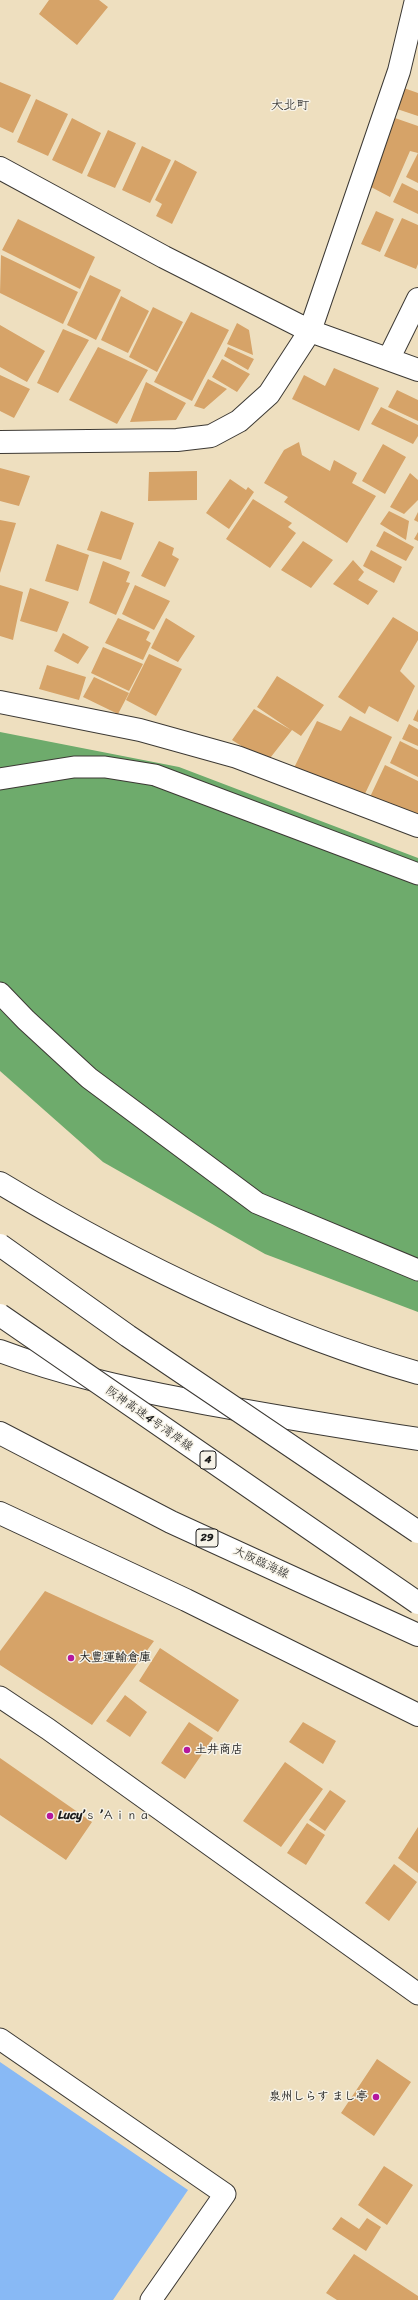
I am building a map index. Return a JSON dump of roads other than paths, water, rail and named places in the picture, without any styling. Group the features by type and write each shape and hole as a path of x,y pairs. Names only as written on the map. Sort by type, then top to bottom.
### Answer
{"main road":[{"path":"0,442 177,440 211,436 239,421 269,394 310,331 399,71 416,0"},
{"path":"0,168 164,257 310,331 389,358 418,370"},
{"path":"389,358 418,299"},
{"path":"0,702 140,730 237,757 418,826"},
{"path":"0,1183 114,1249 235,1306 283,1327 370,1360 418,1373"},
{"path":"0,1245 128,1336 418,1532"},
{"name":"阪神高速4号湾岸線","path":"0,1315 418,1603"},
{"path":"0,1351 38,1365 141,1391 259,1414 418,1439"},
{"name":"大阪臨海線","path":"0,1433 171,1522 418,1635"},
{"path":"0,1513 186,1600 418,1715"}],"lane":[{"path":"0,779 74,767 105,767 155,775 418,874"},
{"path":"0,993 26,1020 89,1078 257,1203 418,1270"},
{"path":"0,1697 61,1738 418,1994"},
{"path":"0,2039 225,2194 151,2300"}],"water":[{"path":"0,2062 188,2190 113,2300 0,2300"}],"place":[{"name":"大豊運輸倉庫","path":"71,1658"},
{"name":"土井商店","path":"187,1750"},
{"name":"Lucy’ｓ ’Ａｉｎａ","path":"50,1816"},
{"name":"泉州しらす まし亭","path":"376,2097"}],"district":[{"name":"大北町","path":"290,106"}]}
